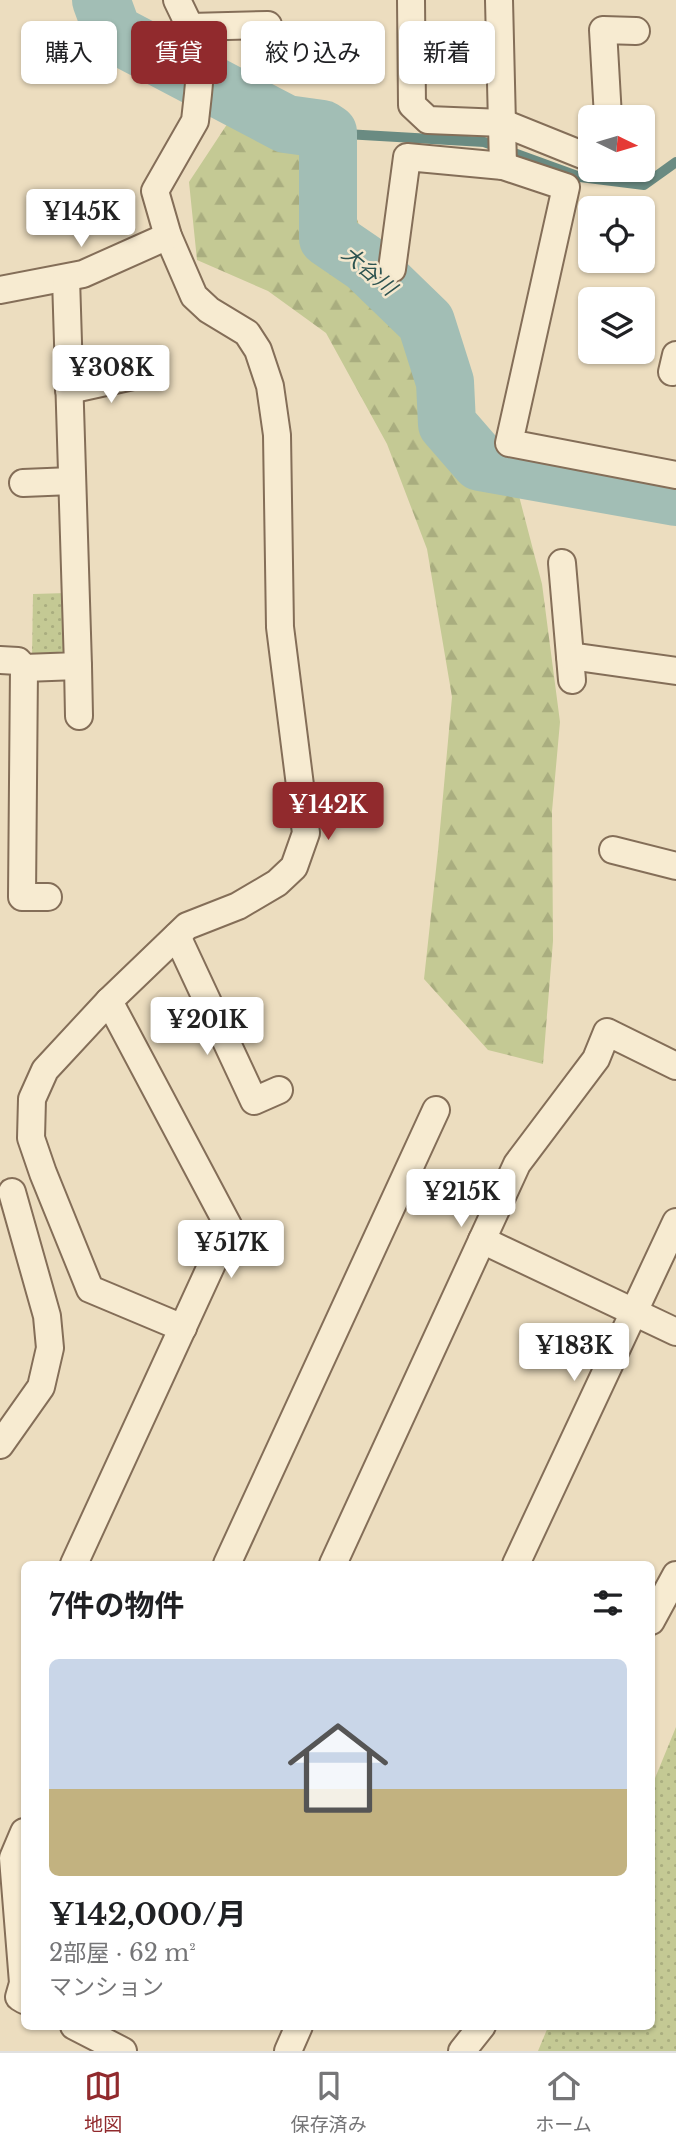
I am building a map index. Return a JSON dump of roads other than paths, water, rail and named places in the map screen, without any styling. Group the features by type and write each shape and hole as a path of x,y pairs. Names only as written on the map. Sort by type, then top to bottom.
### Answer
{"street":[{"path":"177,0 187,21"},
{"path":"411,0 412,105 428,120 503,123 578,153"},
{"path":"499,0 503,166"},
{"path":"607,105 603,30 636,31"},
{"path":"183,1328 90,1289 31,1138 32,1099 45,1070 109,1001 187,926 238,906 277,883 294,867 306,833 280,627 277,435 270,386 258,350 247,334 209,310 194,296 168,236 155,191 195,121 199,84"},
{"path":"392,269 407,157 503,166 565,187 509,443 676,475"},
{"path":"0,289 83,274 168,236"},
{"path":"66,278 79,716"},
{"path":"69,390 142,374"},
{"path":"23,482 72,481"},
{"path":"562,563 571,668 676,671"},
{"path":"48,897 22,897 12,664 78,666"},
{"path":"613,850 676,866"},
{"path":"177,936 254,1101 279,1090"},
{"path":"75,1561 229,1227 109,1001"},
{"path":"334,1561 517,1164 596,1059 607,1032 675,1064"},
{"path":"227,1561 436,1110"},
{"path":"0,1445 41,1387 50,1348 47,1316 6,1192 43,1173"},
{"path":"517,1561 676,1222"},
{"path":"482,1240 676,1332"},
{"path":"655,1614 676,1575"},
{"path":"21,1839 13,1858 21,1958"},
{"path":"86,2030 115,2040"},
{"path":"288,2051 297,2030"},
{"path":"462,2051 479,2030"}],"waterway":[{"name":"大谷川","path":"101,0 113,33 286,124 322,129 328,133 328,238 366,264 426,322 445,382 447,424 480,462 676,497"},
{"path":"328,133 484,142 580,177 644,185 676,162"}]}
